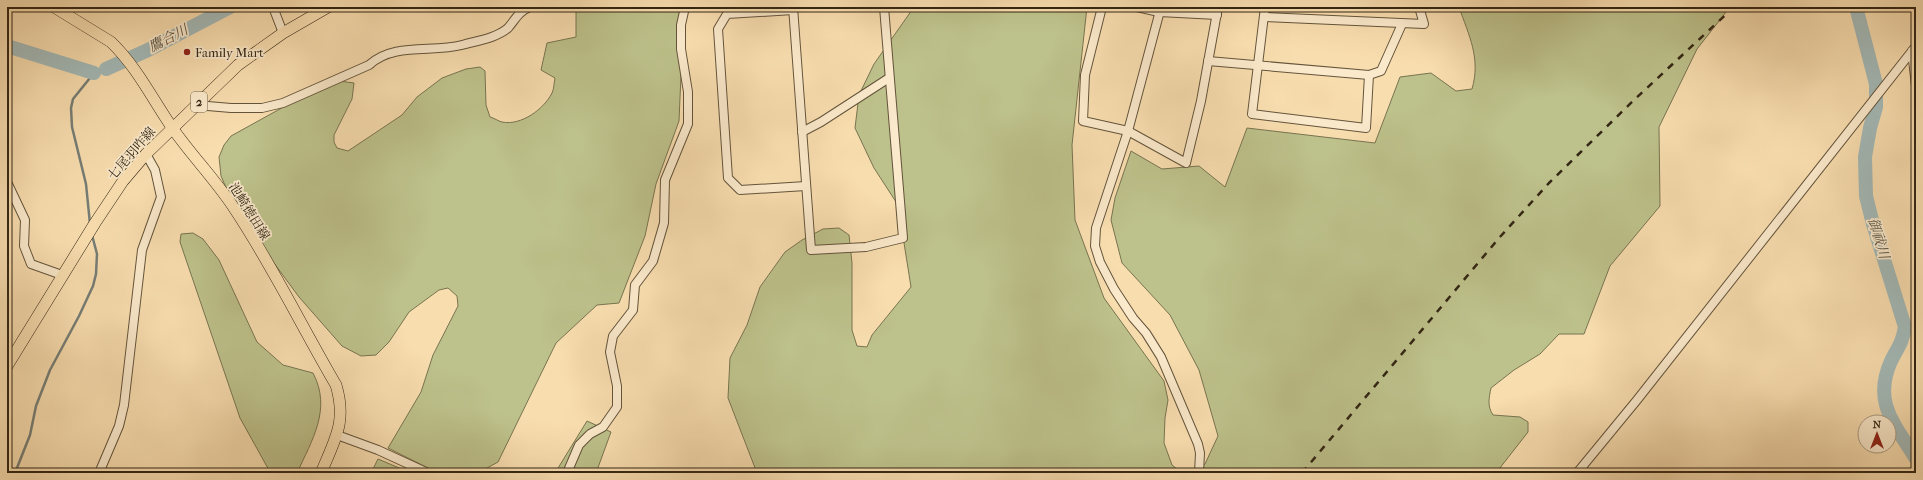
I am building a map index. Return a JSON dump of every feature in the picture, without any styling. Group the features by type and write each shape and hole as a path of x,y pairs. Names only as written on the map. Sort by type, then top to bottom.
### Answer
{"main road":[{"name":"池崎徳田線","path":"54,7 111,42 119,49 134,68 172,127 234,208 336,385 340,400 341,415 337,435 321,473"},
{"name":"七尾羽咋線","path":"7,366 94,223 122,181 146,154 172,127 238,65 283,32 328,7"}],"street":[{"path":"274,7 283,32"},
{"path":"196,105 231,108 262,108 283,103 369,65 376,58 389,53 406,50 436,49 460,45 496,35 507,28 517,16 530,7"},
{"path":"567,473 579,445 590,434 602,426 617,407 617,386 610,352 614,336 634,310 635,284 653,261 664,223 664,180 688,124 688,92 681,49 681,25 685,7"},
{"path":"806,186 740,190 728,178 718,29 727,14 793,8 811,250 866,247 903,238 884,7"},
{"path":"1102,7 1085,75 1083,121 1128,131 1186,163 1202,101 1217,11 1160,10 1137,7"},
{"path":"1265,7 1252,114 1366,128 1370,75"},
{"path":"1264,17 1424,24 1419,7"},
{"path":"1160,10 1128,131 1096,228 1095,246 1114,290 1133,318 1146,333 1160,357 1198,444 1200,453 1199,473"},
{"path":"1208,61 1370,75 1381,72 1402,24"},
{"path":"1914,48 1916,86"},
{"path":"1577,473 1867,110 1914,48"},
{"path":"802,132 821,122 890,78"},
{"path":"99,473 119,426 124,405 142,250 161,197 156,170 146,154"},
{"path":"7,182 25,220 24,246 31,264 62,275"},
{"path":"337,435 378,450 428,473"}],"green space":[{"path":"577,7 684,7 679,121 656,184 645,236 619,303 597,305 556,343 498,462 478,473 438,473 388,448 421,392 433,355 458,306 457,296 448,288 439,290 409,312 389,342 376,355 361,356 342,346 299,297 237,213 221,176 219,157 224,145 231,136 327,83 339,81 354,83 352,99 334,135 334,142 337,148 348,151 402,115 417,97 442,78 466,69 480,67 485,71 486,105 490,117 509,123 524,119 538,110 552,93 555,78 541,70 547,43 576,37"},
{"path":"914,7 1087,7 1072,145 1075,220 1104,298 1164,381 1168,400 1165,418 1164,443 1172,465 1182,473 757,473 728,398 730,358 747,325 760,287 785,252 802,240 823,229 839,228 849,235 852,263 852,330 857,346 867,347 872,335 911,287 898,205 874,168 855,128 859,95 874,64"},
{"path":"1459,7 1730,7 1697,49 1659,127 1660,206 1610,266 1584,334 1559,334 1540,354 1514,370 1491,388 1489,405 1493,415 1520,417 1528,422 1528,432 1496,473 1193,473 1205,464 1218,436 1199,370 1170,315 1122,263 1111,220 1115,198 1131,151 1162,169 1199,166 1225,187 1247,128 1375,143 1400,77 1431,73 1456,91 1472,89 1475,67 1473,47"},
{"path":"193,233 203,239 219,260 257,342 283,365 313,373 321,399 320,412 314,436 297,473 270,472 240,418 180,242 181,234"},
{"path":"587,421 611,432 596,473 555,473"},
{"path":"378,459 411,473 371,473"},
{"path":"140,470 180,471 182,473 139,473"}],"waterway":[{"name":"鷹合川","path":"106,69 148,50 230,7"},
{"name":"御祓川","path":"1856,7 1876,84 1876,107 1870,128 1865,157 1866,196 1873,224 1905,327 1901,342 1891,361 1886,376 1884,390 1885,402 1894,424 1916,459"},
{"path":"7,46 94,73"},
{"path":"90,224 86,184 72,127 71,108 73,99 94,73 106,69"},
{"path":"15,473 30,435 36,406 50,370 79,316 93,286 96,274 97,254 92,235"}],"railway":[{"path":"1302,473 1499,238 1549,183 1634,100 1734,7"}],"place":[{"name":"Family Mart","path":"187,52"}]}
